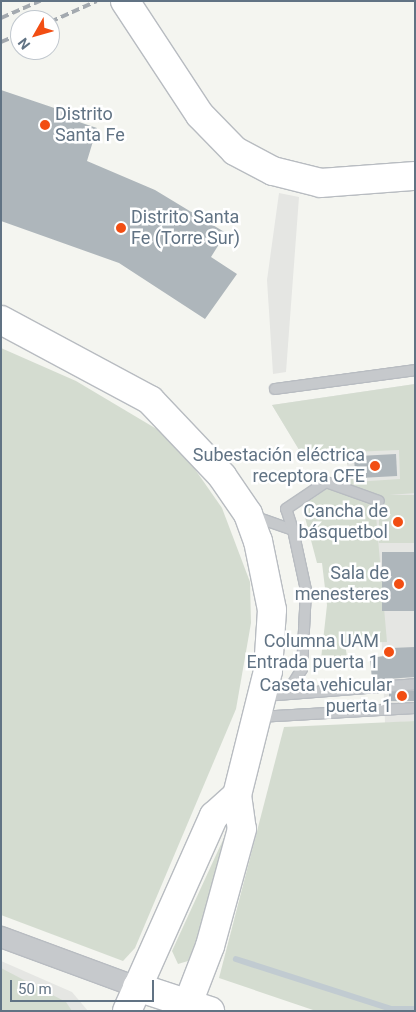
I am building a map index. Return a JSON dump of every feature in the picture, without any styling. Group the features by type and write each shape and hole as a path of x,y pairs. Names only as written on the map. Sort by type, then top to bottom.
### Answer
{"street":[{"path":"125,1 154,41 200,116 234,151 273,170 321,183 389,182 415,176"},
{"path":"1,320 150,400 197,444 248,514 272,610 269,702 237,795 242,829 194,1008 132,999 1,938"},
{"path":"132,999 214,816 237,795"}],"lane":[{"path":"275,389 415,370"},
{"path":"269,702 302,669 307,637 306,590 293,530 286,509 326,482 379,502"},
{"path":"248,514 293,530"},
{"path":"269,702 415,684"},
{"path":"269,702 415,708"}],"shaded area":[{"path":"279,193 299,197 286,372 273,374 267,280"},
{"path":"1,348 76,381 160,431 185,455 222,508 250,582 251,623 236,709 135,948 123,961 1,915"},
{"path":"415,384 415,721 385,723 380,604 345,456 301,453 272,405"},
{"path":"415,384 415,493 376,496 342,483 352,477 354,482 400,479 399,450 351,452 348,465 345,455 301,453 272,405"},
{"path":"328,488 375,504 387,642 345,643 347,657 321,659 327,605 322,563 317,563 302,506"},
{"name":"Cancha de básquetbol","path":"379,495 415,495 415,543 379,543"},
{"path":"415,721 415,1011 316,1011 219,978 284,727"},
{"path":"233,818 201,930 188,961 178,964 172,951"},
{"path":"1,961 72,992 88,1011 1,1011"},
{"path":"1,968 66,1002 72,1011 1,1011"}],"building":[{"name":"Distrito Santa Fe (Torre Sur)","path":"1,90 81,117 79,122 97,128 87,161 155,190 226,233 211,257 237,274 205,319 119,263 1,221"},
{"name":"Subestación eléctrica receptora CFE","path":"396,454 397,476 355,478 354,456"},
{"name":"Sala de menesteres","path":"382,552 415,552 415,611 382,611"},
{"path":"415,647 415,677 372,680 370,658 391,655 391,648"},
{"name":"Caseta vehicular puerta 1","path":"389,691 415,691 415,701 389,701"}],"waterway":[{"path":"236,959 392,1009 415,1009"}],"railway":[{"path":"1,18 40,1"},
{"path":"60,18 97,1"},
{"path":"1,42 10,38"}],"place":[{"name":"Distrito Santa Fe","path":"45,125"},
{"name":"Distrito Santa Fe (Torre Sur)","path":"121,228"},
{"name":"Subestación eléctrica receptora CFE","path":"375,466"},
{"name":"Cancha de básquetbol","path":"398,522"},
{"name":"Sala de menesteres","path":"399,584"},
{"name":"Columna UAM Entrada puerta 1","path":"389,652"},
{"name":"Caseta vehicular puerta 1","path":"402,696"}]}
